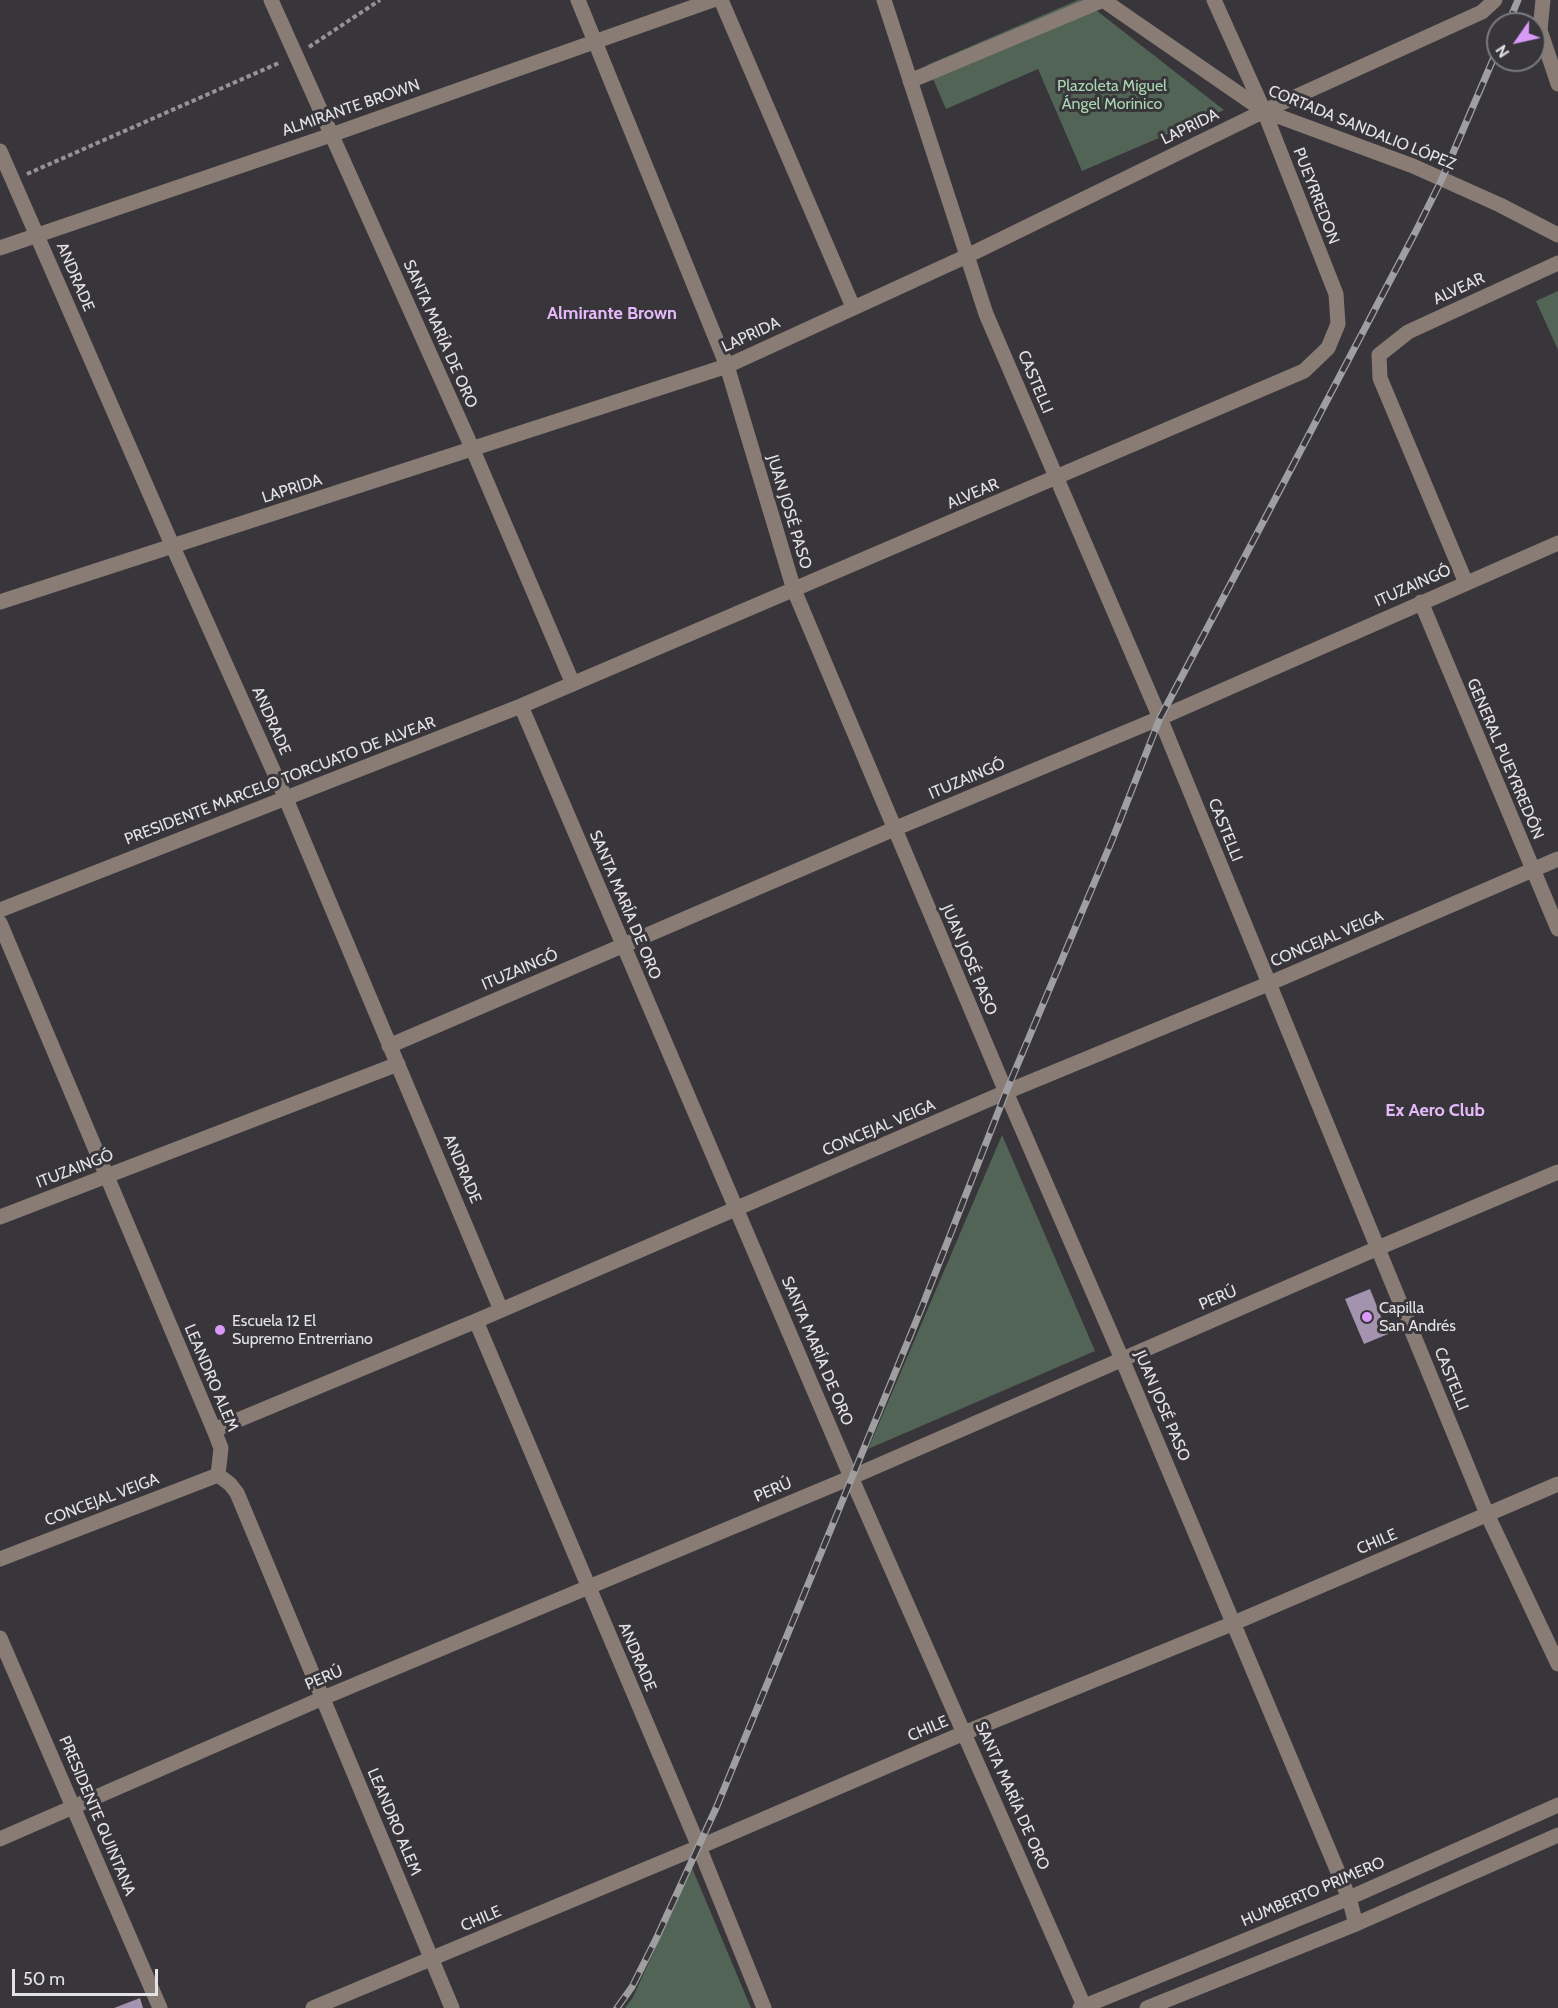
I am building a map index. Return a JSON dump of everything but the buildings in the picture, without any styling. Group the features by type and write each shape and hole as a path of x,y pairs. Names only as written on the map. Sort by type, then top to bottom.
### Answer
{"street":[{"name":"SANTA MARÍA DE ORO","path":"272,0 473,450 573,684"},
{"name":"JUAN JOSÉ PASO","path":"578,0 727,366 794,590 1234,1623 1349,1898 1356,1924"},
{"name":"ALMIRANTE BROWN","path":"0,248 331,135 713,0"},
{"path":"721,0 853,307"},
{"name":"CASTELLI","path":"884,0 986,314 1160,718 1487,1514 1558,1664"},
{"path":"910,81 1103,0"},
{"name":"CORTADA SANDALIO LÓPEZ","path":"1103,0 1264,111 1413,166 1500,205 1558,235"},
{"path":"1215,0 1264,111"},
{"name":"LAPRIDA","path":"0,602 727,366 967,256 1264,111 1482,12 1495,0"},
{"path":"1542,0 1540,30 1558,84"},
{"name":"PUEYRREDON","path":"1264,111 1336,294"},
{"name":"ANDRADE","path":"0,151 286,799 501,1310"},
{"name":"ALVEAR","path":"1466,583 1380,378 1379,355 1408,332 1558,263"},
{"name":"ALVEAR","path":"573,684 1304,371 1328,348 1338,324 1336,294"},
{"name":"ITUZAINGÓ","path":"389,1046 894,829 1160,718 1558,543"},
{"name":"GENERAL PUEYRREDÓN","path":"1420,602 1558,929"},
{"name":"PRESIDENTE MARCELO TORCUATO DE ALVEAR","path":"0,910 573,684"},
{"name":"SANTA MARÍA DE ORO","path":"521,706 851,1477 1083,2007"},
{"name":"CONCEJAL VEIGA","path":"214,1430 476,1321 1006,1092 1268,984 1558,860"},
{"name":"LEANDRO ALEM","path":"0,923 214,1430 221,1449 218,1475 237,1493 452,2008"},
{"name":"ITUZAINGÓ","path":"0,1217 398,1064"},
{"name":"PERÚ","path":"0,1839 323,1698 851,1477 1558,1172"},
{"name":"ANDRADE","path":"476,1321 699,1847 764,2008"},
{"name":"CONCEJAL VEIGA","path":"0,1559 218,1475"},
{"name":"CHILE","path":"313,2008 699,1847 964,1733 1234,1623 1558,1484"},
{"name":"PRESIDENTE QUINTANA","path":"0,1638 160,2008"},
{"name":"HUMBERTO PRIMERO","path":"1083,2007 1349,1898 1558,1805"},
{"path":"1147,2008 1356,1924 1558,1835"}],"path":[{"path":"12,180 296,55 380,0"}],"green space":[{"name":"Plazoleta Miguel Ángel Morinico","path":"1078,0 1083,0 1224,110 1082,171 1038,69 946,109 927,65"},
{"path":"1558,291 1558,350 1536,301"},
{"path":"1002,1135 1095,1351 868,1449"},
{"path":"692,1868 751,2008 625,2008 633,1997"}],"railway":[{"path":"1513,12 1518,0"},
{"path":"617,2008 632,1987 657,1937 717,1806 1160,718 1416,231 1441,181 1488,72"}],"place":[{"name":"Capilla San Andrés","path":"1367,1317"},
{"name":"Escuela 12 El Supremo Entrerriano","path":"220,1330"}],"district":[{"name":"Almirante Brown","path":"612,314"},
{"name":"Ex Aero Club","path":"1435,1111"}]}
